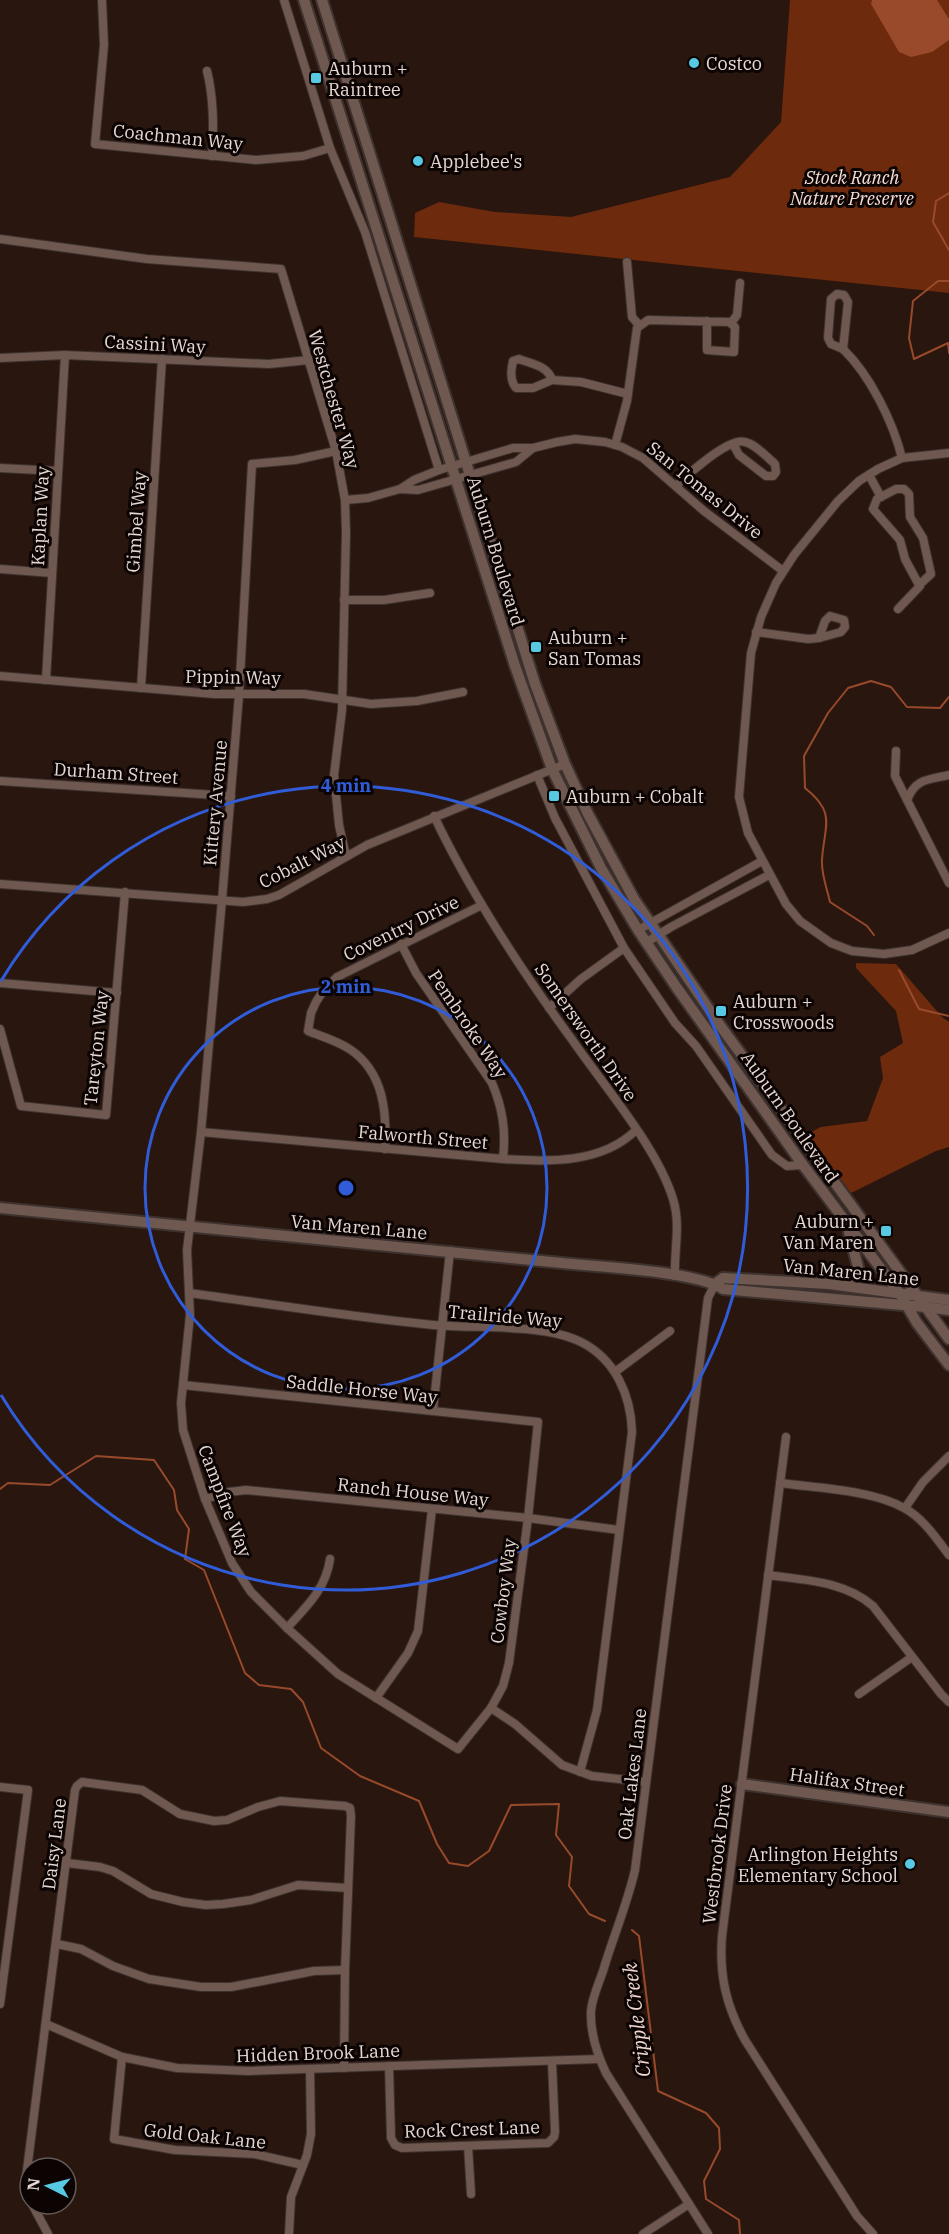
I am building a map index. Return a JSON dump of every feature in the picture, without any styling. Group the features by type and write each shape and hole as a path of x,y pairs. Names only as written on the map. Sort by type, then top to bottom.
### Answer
{"main road":[{"name":"Auburn Boulevard","path":"304,0 515,666 552,769 601,868 639,930 803,1165 900,1294 917,1323 949,1365"},
{"path":"317,0 327,15"},
{"name":"Auburn Boulevard","path":"322,0 536,684 566,764 588,814 610,857 650,923 719,1024 949,1339"},
{"name":"Van Maren Lane","path":"0,1208 189,1228 450,1251 675,1276 715,1284 723,1289 949,1310"},
{"path":"829,1284 850,1279 858,1267 844,1221"},
{"name":"Van Maren Lane","path":"715,1284 723,1278 806,1282 949,1300"},
{"path":"766,1293 773,1287 802,1287 806,1282"},
{"name":"Halifax Street","path":"741,1784 949,1812"}],"street":[{"name":"Coachman Way","path":"102,0 104,45 95,144 256,160 303,156 330,148"},
{"path":"284,0 330,148 365,232 439,470"},
{"path":"207,71 213,107 212,156"},
{"name":"Westchester Way","path":"0,239 147,259 281,269 336,450 345,500 342,700 334,775 339,825 346,856"},
{"path":"627,262 632,317 639,325"},
{"path":"731,323 737,315 740,283"},
{"path":"843,349 848,302 844,295 837,294 831,299 828,338 831,344 843,349 874,392 897,437 902,458"},
{"path":"615,445 628,393 634,333 639,325 648,320 707,321 731,323 735,327 734,352 707,350 707,321"},
{"name":"Cassini Way","path":"0,358 65,354 269,364 309,360"},
{"name":"Kaplan Way","path":"46,680 65,354"},
{"name":"Gimbel Way","path":"141,688 162,359"},
{"path":"552,381 550,374 544,368 519,359 513,361 512,382 516,388 533,388 552,381 580,382 628,393"},
{"name":"San Tomas Drive","path":"345,500 368,498 400,489 414,480 439,470 513,448 533,448 557,441 575,439 593,440 615,445 644,458 704,511 783,571"},
{"path":"676,486 714,454 733,444 740,441 747,442 775,464 776,472 773,476 766,476 739,455 733,444"},
{"name":"San Tomas Drive","path":"400,489 417,490 516,462 533,448"},
{"name":"Kittery Avenue","path":"189,1228 201,1132 231,796 252,464 295,460 336,450"},
{"path":"949,453 902,458 869,474 838,501 783,571 770,594 756,632 748,676 739,797 743,820 786,904 800,921 831,943 852,951 873,954 902,952 925,945 949,933"},
{"path":"0,468 58,471"},
{"path":"869,474 881,497"},
{"path":"898,609 931,573 923,538 910,517 909,494 900,488 874,502 875,512 900,540 905,559 919,585"},
{"path":"0,569 52,573"},
{"path":"344,600 384,600 430,593"},
{"path":"756,632 808,639 819,638"},
{"name":"Pippin Way","path":"0,676 239,695 304,694 371,704 394,704 463,692"},
{"path":"896,751 895,776 949,883"},
{"name":"Cobalt Way","path":"0,884 243,902 267,899 279,895 346,856 434,816 566,764"},
{"path":"537,775 560,828 624,948 675,1023 696,1046 772,1155 787,1166 803,1165"},
{"path":"907,800 916,783 949,775"},
{"name":"Durham Street","path":"0,780 231,796"},
{"name":"Somersworth Drive","path":"434,816 465,879 549,1008 636,1130 658,1165 673,1199 678,1222 675,1276"},
{"path":"639,930 762,861"},
{"path":"647,942 769,874"},
{"name":"Tareyton Way","path":"0,1029 21,1106 106,1115 125,892"},
{"name":"Coventry Drive","path":"385,1149 384,1106 373,1074 350,1049 308,1031 311,1013 327,986 347,970 482,905"},
{"name":"Pembroke Way","path":"401,944 416,973 492,1083 500,1101 505,1126 503,1159"},
{"path":"549,1008 581,979 624,948"},
{"path":"0,983 117,993"},
{"name":"Falworth Street","path":"201,1132 542,1161 571,1159 608,1149 625,1141 636,1130"},
{"name":"Campfire Way","path":"189,1228 187,1276 190,1315 181,1410 183,1430 205,1499 224,1548 240,1577 258,1600 332,1670 458,1749"},
{"path":"433,1411 450,1251"},
{"name":"Oak Lakes Lane","path":"708,2234 606,2073 594,2041 591,2010 628,1902 635,1870 708,1298 715,1284"},
{"name":"Trailride Way","path":"189,1293 441,1326 560,1334 595,1350 615,1372 625,1390 632,1419 597,1710 591,1739 580,1772"},
{"path":"615,1372 670,1331"},
{"name":"Saddle Horse Way","path":"183,1385 538,1422"},
{"name":"Cowboy Way","path":"458,1749 491,1708 503,1686 509,1663 538,1422"},
{"name":"Westbrook Drive","path":"786,1437 722,1936 721,1967 726,1999 745,2040 857,2216 873,2234"},
{"path":"904,1508 923,1482 949,1456"},
{"path":"780,1484 876,1497 904,1508 929,1529 949,1555"},
{"name":"Ranch House Way","path":"205,1499 220,1493 246,1490 528,1518 619,1530"},
{"path":"376,1698 408,1653 418,1631 432,1509"},
{"path":"287,1628 319,1590 325,1579 330,1559"},
{"path":"768,1575 843,1587 859,1595 873,1606 949,1702"},
{"path":"859,1694 912,1657"},
{"path":"491,1708 515,1724 561,1765 592,1776 646,1782"},
{"name":"Daisy Lane","path":"29,2156 75,1790 80,1783 86,1781 142,1790 180,1814 214,1821 227,1820 280,1801 347,1806 351,1810 344,2068"},
{"path":"0,1786 28,1790 0,2004"},
{"path":"67,1863 100,1867 113,1871 143,1890 165,1898 206,1905 251,1900 298,1885 348,1888"},
{"path":"57,1944 81,1949 113,1966 149,1979 201,1987 231,1986 314,1971 345,1970"},
{"name":"Hidden Brook Lane","path":"46,2024 122,2057 200,2070 248,2072 599,2059"},
{"name":"Gold Oak Lane","path":"122,2057 114,2139 175,2150 254,2154 303,2165"},
{"name":"Rock Crest Lane","path":"389,2066 390,2135 393,2143 402,2148 543,2144 552,2140 555,2132 552,2062"},
{"path":"289,2234 291,2198 310,2145 310,2070"},
{"path":"468,2146 471,2194"},
{"path":"643,2234 689,2204"},
{"path":"38,2216 48,2234"}],"green space":[{"name":"Stock Ranch Nature Preserve","path":"790,0 949,0 949,293 414,237 415,213 439,202 495,212 571,217 730,177 781,122"},
{"path":"856,963 896,964 949,1022 949,1147 936,1151 851,1193 807,1134 821,1127 867,1121 883,1078 880,1057 903,1043 896,1011 856,968"}],"shaded area":[{"path":"872,0 937,0 949,19 949,40 932,52 911,57 899,52 871,4"}],"waterway":[{"path":"949,193 936,201 933,222 949,250"},
{"path":"949,281 938,281 913,301 909,338 914,359 948,343 949,353"},
{"path":"874,935 867,926 830,902 822,865 826,829 825,813 815,797 805,788 804,756 828,713 848,688 871,681 891,687 907,707 940,708 949,697"},
{"path":"899,970 919,1009 949,1016"},
{"name":"Cripple Creek","path":"0,1489 8,1483 50,1485 96,1456 154,1460 174,1490 177,1510 189,1529 185,1559 204,1570 245,1673 259,1685 291,1689 303,1702 321,1748 360,1776 419,1801 437,1844 449,1863 468,1866 489,1851 511,1805 559,1804 556,1835 572,1857 569,1886 589,1914 605,1921"},
{"name":"Cripple Creek","path":"632,1930 639,1936 658,2091 706,2113 719,2128 720,2149 704,2181 706,2199 739,2220 740,2234"}],"place":[{"name":"Costco","path":"694,63"},
{"name":"Auburn + Raintree","path":"316,78"},
{"name":"Applebee's","path":"418,161"},
{"name":"Auburn + San Tomas","path":"536,647"},
{"name":"Auburn + Cobalt","path":"554,796"},
{"name":"Auburn + Crosswoods","path":"721,1011"},
{"name":"Auburn + Van Maren","path":"886,1231"},
{"name":"Arlington Heights Elementary School","path":"910,1864"}]}
